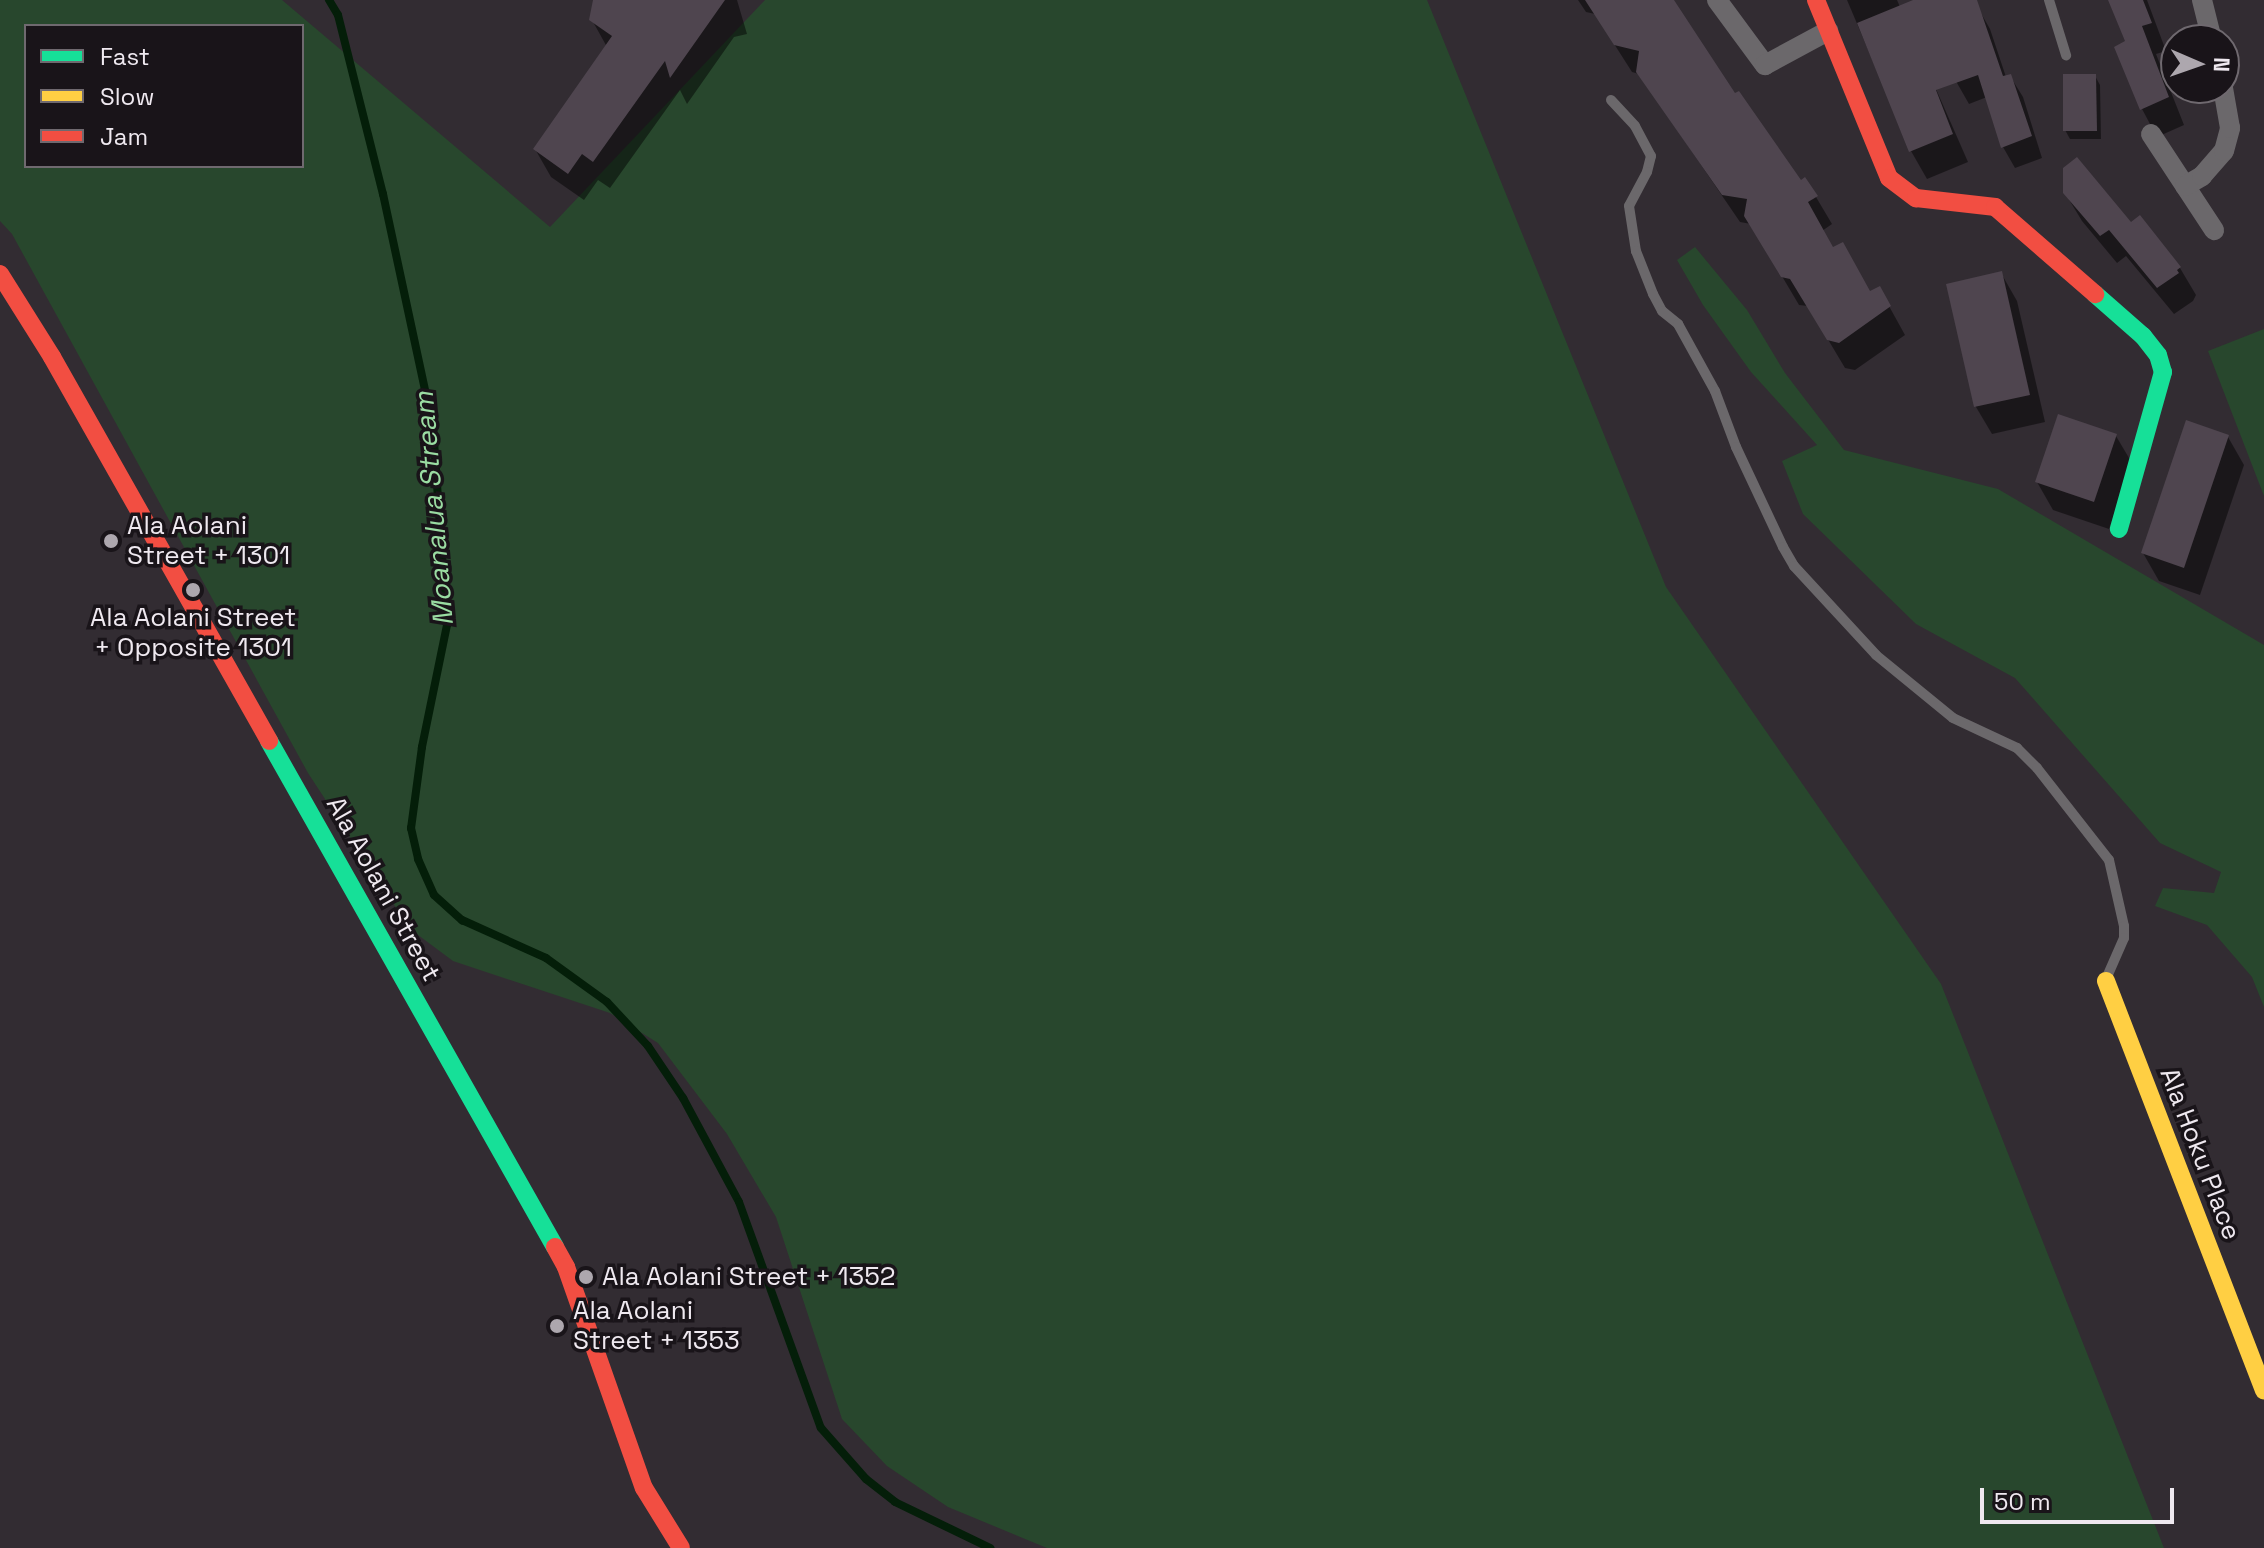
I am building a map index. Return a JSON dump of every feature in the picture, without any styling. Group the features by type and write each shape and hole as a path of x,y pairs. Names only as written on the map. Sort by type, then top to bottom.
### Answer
{"street":[{"path":"1717,0 1765,65 1828,31"},
{"path":"1816,0 1889,178 1916,198 1995,207 2143,336 2158,355 2163,372 2161,388 2119,529"},
{"path":"2202,0 2208,24"},
{"path":"2185,186 2202,176 2224,151 2230,128 2226,104"},
{"path":"2151,134 2214,230"},
{"name":"Ala Aolani Street","path":"0,274 52,357 566,1267 644,1488 681,1548"},
{"name":"Ala Hoku Place","path":"2106,981 2264,1391"}],"lane":[{"path":"2049,0 2066,55"},
{"path":"1611,100 1635,126 1651,156 1647,172 1629,206 1636,251 1662,311 1678,324 1715,391 1736,447 1783,547 1794,566 1876,655 1953,718 2017,748 2037,768 2109,860 2124,938 2106,981"}],"green space":[{"path":"0,0 282,0 550,227 765,0 1427,0 1666,587 1941,984 2164,1548 1047,1548 948,1507 887,1466 842,1419 776,1217 727,1134 658,1043 610,1013 453,961 410,929 308,773 12,234 0,221"},
{"path":"1695,247 1747,310 1785,373 1844,450 1998,489 2264,645 2264,1007 2252,977 2207,925 2155,906 2163,888 2214,893 2221,872 2160,843 2015,678 1916,624 1803,514 1782,461 1817,445 1751,372 1703,305 1677,260"},
{"path":"2264,329 2264,496 2208,351"}],"building":[{"path":"593,0 725,0 670,78 665,61 593,162 582,154 568,174 533,149 612,36 589,20"},
{"path":"1585,0 1674,0 1735,93 1739,91 1801,180 1805,177 1818,196 1808,202 1833,247 1843,242 1870,291 1880,286 1891,306 1839,343 1827,340 1790,279 1781,277 1744,216 1747,199 1722,195 1636,72 1639,51 1614,45"},
{"path":"1913,0 1977,0 2003,76 2011,74 2032,136 2001,148 1978,75 1936,90 1953,134 1909,152 1857,23"},
{"path":"2108,0 2143,0 2152,23 2142,26 2160,73 2160,101 2140,110 2114,47 2125,41"},
{"path":"2063,74 2096,74 2097,131 2063,131"},
{"path":"2077,157 2131,222 2140,215 2181,267 2177,270 2179,273 2157,288 2109,230 2100,236 2063,193 2063,168"},
{"path":"2002,271 2030,395 1974,407 1946,284"},
{"path":"2058,414 2117,434 2094,502 2035,482"},
{"path":"2186,420 2229,435 2184,568 2141,553"}],"waterway":[{"name":"Moanalua Stream","path":"329,0 338,15 383,194 433,427 447,625 422,747 411,828 418,859 434,895 462,920 546,958 607,1002 648,1046 683,1098 739,1202 821,1428 866,1479 895,1502 990,1548"}],"traffic: fast":[{"path":"2095,294 2143,336 2158,355 2163,372 2119,529"},
{"path":"269,741 555,1247"}],"traffic: slow":[{"path":"2106,981 2264,1391"}],"traffic: jam":[{"path":"1816,0 1889,178 1916,198 1995,207 2095,294"},
{"path":"0,274 52,357 269,741"},
{"path":"555,1247 566,1267 644,1488 681,1548"}],"place":[{"name":"Ala Aolani Street + 1301","path":"111,541"},
{"name":"Ala Aolani Street + Opposite 1301","path":"193,590"},
{"name":"Ala Aolani Street + 1352","path":"586,1277"},
{"name":"Ala Aolani Street + 1353","path":"557,1326"}]}
